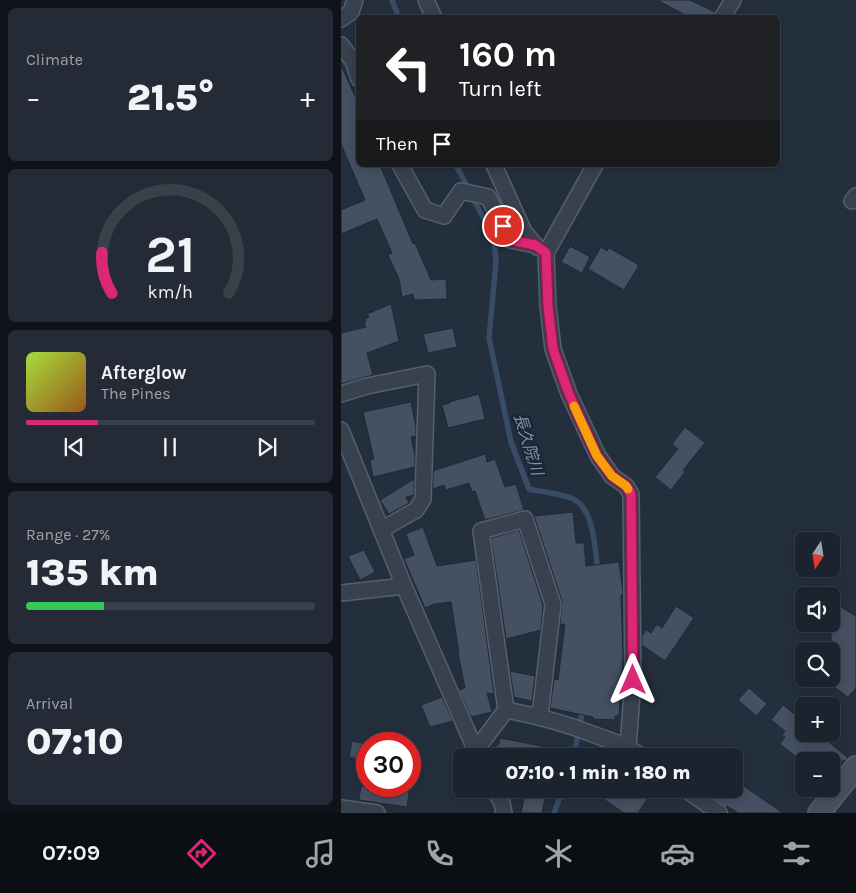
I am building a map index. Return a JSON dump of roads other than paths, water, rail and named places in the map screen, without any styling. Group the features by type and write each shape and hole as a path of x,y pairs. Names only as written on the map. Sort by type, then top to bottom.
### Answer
{"main road":[{"path":"819,813 856,767"}],"street":[{"path":"341,19 351,12 355,0"},
{"path":"426,0 433,15"},
{"path":"724,15 733,0"},
{"path":"341,45 353,61 356,70"},
{"path":"401,167 425,210 444,216 461,190 488,197 510,240 541,249"},
{"path":"495,167 524,232 541,249 553,349 569,394 597,456 612,476 626,486 631,494 633,680 628,747 567,724 540,716 506,710"},
{"path":"541,249 594,167"},
{"path":"341,394 367,386 427,374 423,499 416,510 381,530"},
{"path":"341,430 404,586 474,748"},
{"path":"341,467 357,470"},
{"path":"479,748 506,710 481,531 525,519 553,604 540,716"},
{"path":"341,593 404,586"},
{"path":"499,798 504,813"},
{"path":"698,798 719,813"},
{"path":"341,808 377,813"}],"waterway":[{"name":"長久院川","path":"392,0 398,15"},
{"name":"長久院川","path":"457,167 494,239 496,262 489,338 511,442 529,489 571,498 585,510 592,530 598,572"},
{"name":"長久院川","path":"575,748 583,707"},
{"name":"長久院川","path":"554,813 560,798"}]}
